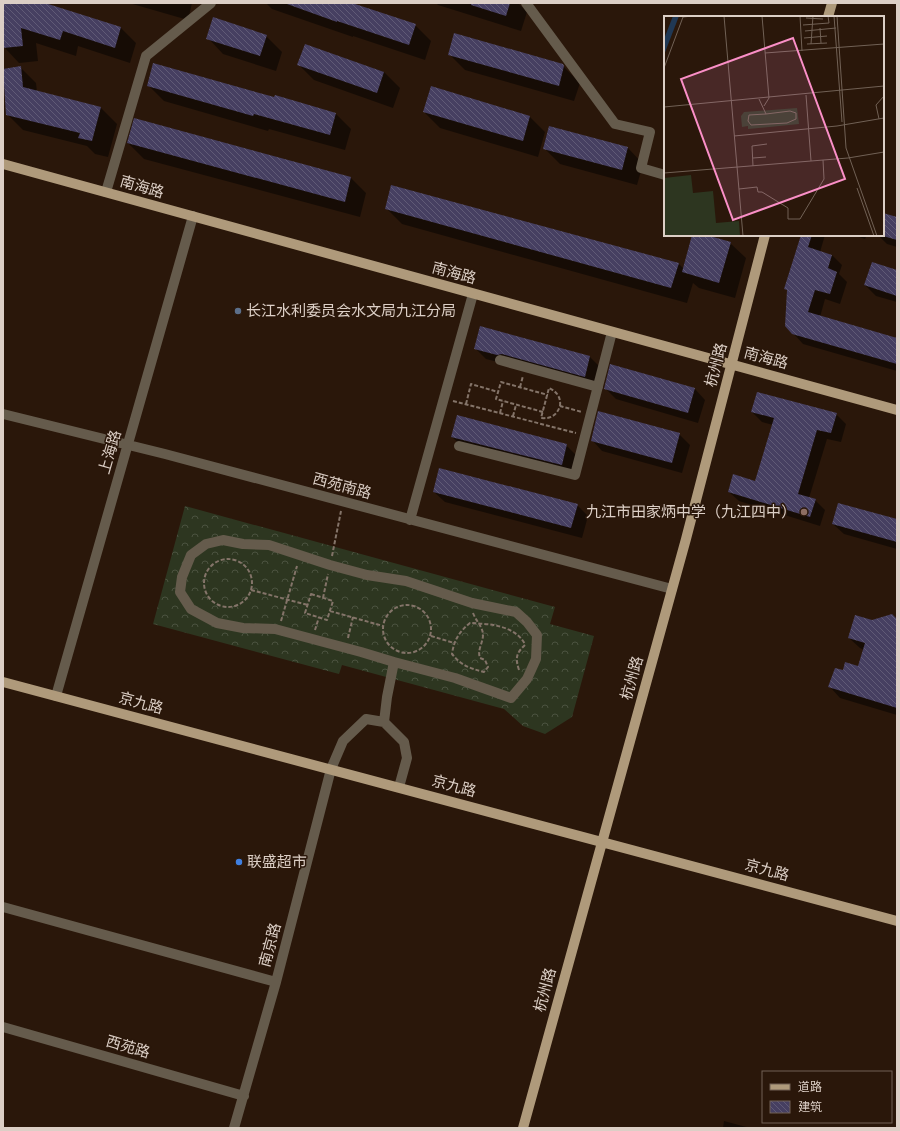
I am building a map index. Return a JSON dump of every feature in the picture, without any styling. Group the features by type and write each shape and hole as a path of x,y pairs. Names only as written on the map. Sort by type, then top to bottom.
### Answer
{"main road":[{"path":"828,16 832,3"},
{"name":"南海路","path":"3,164 897,410"},
{"name":"杭州路","path":"523,1128 672,590 766,236"},
{"name":"京九路","path":"3,682 897,921"}],"street":[{"path":"106,192 146,56 211,3"},
{"path":"526,3 615,124 650,132 642,168 664,175"},
{"name":"上海路","path":"56,696 193,216"},
{"path":"410,520 473,294"},
{"path":"459,446 575,475 612,332"},
{"path":"500,360 598,387"},
{"name":"西苑南路","path":"3,414 128,445 672,590"},
{"path":"222,540 243,544 269,545 330,565 367,575 406,581 472,603 516,612 527,622 537,635 536,659 527,679 511,698 455,678 279,630 243,628 217,623 191,609 180,592 182,577 192,555 206,544 222,540"},
{"path":"394,662 384,722 404,742 407,758 399,787"},
{"name":"南京路","path":"234,1128 276,982 331,769 343,741 366,719 384,722"},
{"path":"3,907 276,982"},
{"name":"西苑路","path":"3,1027 244,1096"}],"path":[{"path":"543,412 496,399 498,392 501,382 548,395"},
{"path":"466,404 471,384 498,392"},
{"path":"550,388 554,390 560,397 560,406 556,414 549,418 541,418 548,395 550,388"},
{"path":"444,398 585,435"},
{"path":"500,413 503,401"},
{"path":"513,416 516,404"},
{"path":"560,406 591,414"},
{"path":"323,598 343,502"},
{"path":"279,630 300,555"},
{"path":"225,558 233,559 246,567 251,574 251,590 248,598 242,603 230,607 218,605 211,601 206,595 203,587 203,579 210,565 217,560 225,558"},
{"path":"251,590 308,605"},
{"path":"311,594 323,598 333,601 327,620 305,613 311,594"},
{"path":"472,603 474,615 479,624 482,628 483,635 478,654 480,658 485,660 488,667 484,672 468,668 458,662 452,654 454,643 461,630 470,623 479,624 498,626 521,637 525,644"},
{"path":"412,605 426,613 432,628 431,636 427,644 421,650 405,654 397,652 388,644 383,633 385,618 396,607 412,605"},
{"path":"330,611 383,626"},
{"path":"346,648 353,617"},
{"path":"431,636 454,643"},
{"path":"527,679 519,670 516,660 519,650 525,644 537,643"}],"green space":[{"path":"185,506 555,607 550,624 594,636 572,717 545,734 523,726 504,709 342,665 339,674 153,624"}],"building":[{"path":"3,3 45,3 121,27 115,48 63,31 60,40 21,28 23,46 3,48"},
{"path":"287,3 352,3 416,24 409,45 337,22"},
{"path":"471,3 510,3 506,16 471,5"},
{"path":"213,17 267,35 260,56 206,39"},
{"path":"454,33 563,64 564,66 559,86 448,55"},
{"path":"305,44 384,72 377,93 297,65"},
{"path":"153,63 274,97 275,95 336,113 330,135 254,114 253,116 147,86"},
{"path":"21,66 23,87 101,107 92,141 78,138 80,133 6,115 3,69"},
{"path":"431,86 530,116 523,141 423,112"},
{"path":"134,118 351,177 345,202 127,143"},
{"path":"549,126 628,147 622,170 543,149"},
{"path":"391,185 679,263 671,288 385,209"},
{"path":"884,213 897,217 897,240 883,236"},
{"path":"692,236 710,236 731,242 719,283 682,272"},
{"path":"801,236 812,236 808,247 832,255 828,268 837,272 830,294 815,290 808,312 897,338 897,364 792,334 785,326 787,290 784,289"},
{"path":"872,262 897,270 897,296 864,285"},
{"path":"480,326 590,356 585,377 502,354 497,355 474,349"},
{"path":"610,364 695,388 688,413 604,389"},
{"path":"757,392 837,413 831,433 817,430 798,494 816,499 810,517 728,492 733,474 755,481 774,418 751,412"},
{"path":"598,411 680,433 672,463 591,441"},
{"path":"457,415 567,444 562,465 451,437"},
{"path":"439,468 578,504 571,528 433,492"},
{"path":"838,503 897,519 897,542 832,524"},
{"path":"892,614 897,619 897,708 828,687 835,668 843,670 845,662 858,666 865,643 848,638 855,615 872,620"}],"place":[{"name":"长江水利委员会水文局九江分局","path":"238,311"},
{"name":"九江市田家炳中学（九江四中）","path":"804,512"},
{"name":"联盛超市","path":"239,862"}]}
